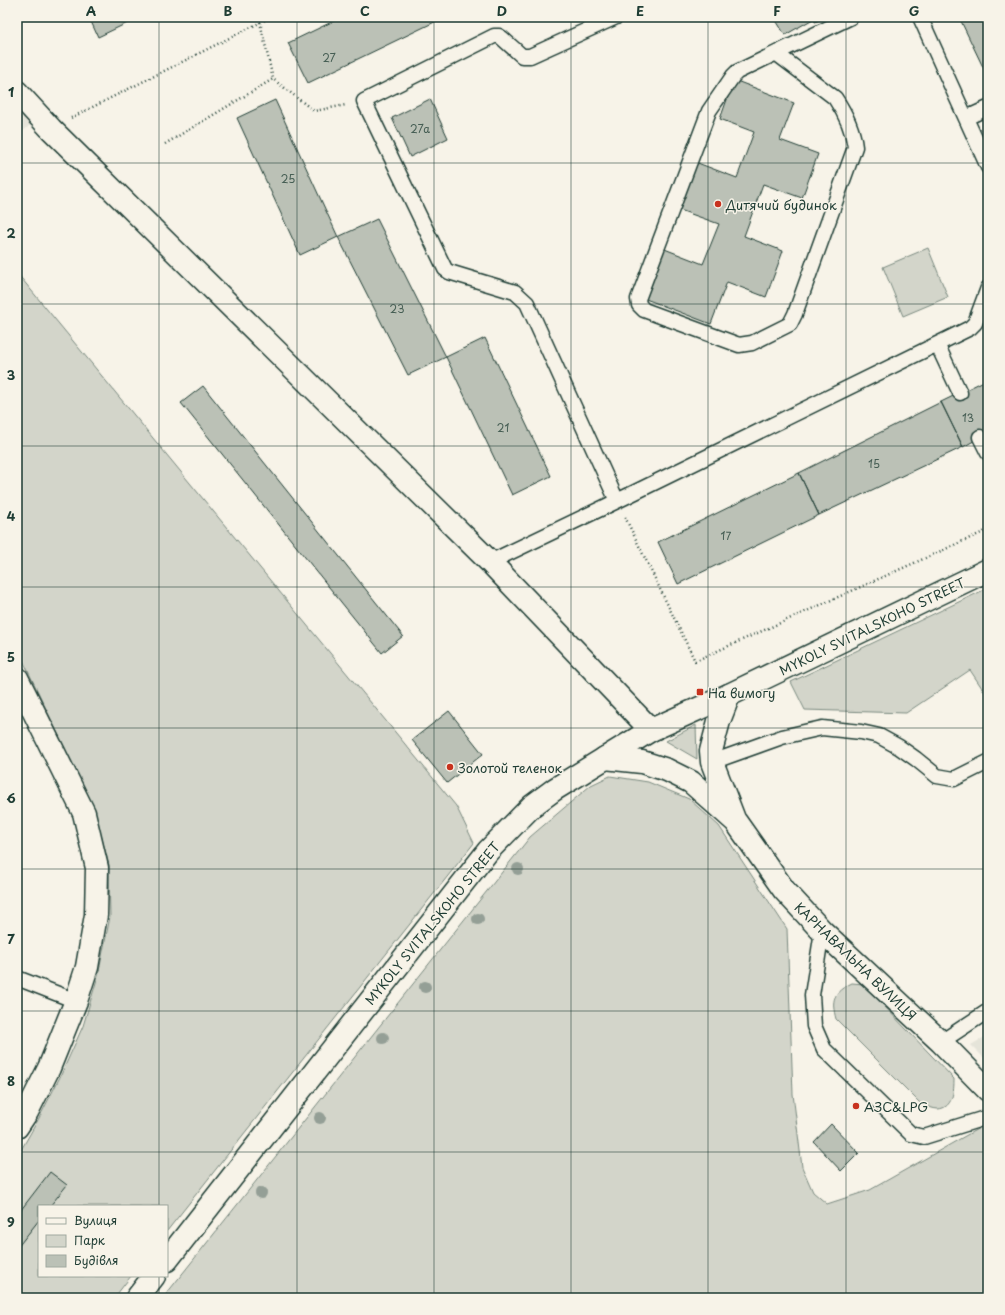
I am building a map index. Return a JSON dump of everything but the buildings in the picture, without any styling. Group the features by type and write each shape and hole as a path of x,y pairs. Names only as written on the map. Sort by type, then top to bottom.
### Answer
{"street":[{"path":"17,92 51,129 490,562 651,730"},
{"name":"MYKOLY SVITALSKOHO STREET","path":"168,1259 488,851 532,806 555,789 651,730 729,695 988,570"},
{"path":"17,678 84,813 97,868 96,915 87,967 76,1001 49,1068 27,1112 17,1127"},
{"path":"729,695 719,721 711,751 712,762 736,822"},
{"path":"605,758 642,762 667,770 691,782 736,822"},
{"name":"КАРНАВАЛЬНА ВУЛИЦЯ","path":"736,822 784,890 822,931 941,1042 988,1090"},
{"path":"137,1298 153,1277"}],"lane":[{"path":"616,17 530,56 522,56 502,38 499,36 494,36 364,101 445,268 450,272 515,292 527,303 617,501"},
{"path":"778,54 835,98 854,138 855,147 795,314 790,324 752,343 739,345 644,310 639,305 638,299 709,111 733,76 737,72 778,54 851,17"},
{"path":"920,17 988,167"},
{"path":"966,118 988,108"},
{"path":"490,562 973,326 988,288"},
{"path":"937,344 960,393"},
{"path":"980,437 988,453"},
{"path":"712,762 782,737 822,728 860,732 879,736 910,755 936,776 954,779 988,762"},
{"path":"822,931 812,995 814,1026 824,1049 911,1134 924,1137 988,1117"},
{"path":"17,978 76,1001"},
{"path":"941,1042 988,1011"}],"path":[{"path":"51,129 271,17"},
{"path":"260,22 273,79 314,111 364,101"},
{"path":"165,144 273,79"},
{"path":"617,501 695,661 988,530"}],"shaded area":[{"path":"17,92 40,117 17,136"},
{"path":"988,1035 988,1062 971,1045"}],"green space":[{"path":"928,248 948,297 903,316 883,267"},
{"path":"17,273 456,806 474,843 168,1230 168,1205 38,1205 38,1277 130,1277 114,1298 17,1298 17,1157 61,1075 83,1026 98,976 110,917 109,865 94,809 17,648"},
{"path":"988,588 988,697 970,670 906,713 805,710 791,682"},
{"path":"696,725 697,759 666,741"},
{"path":"610,776 648,782 689,799 719,826 787,929 793,1094 802,1167 813,1192 827,1204 870,1190 988,1123 988,1298 163,1298 530,837 591,785"},
{"path":"852,983 863,984 954,1079 952,1098 947,1106 934,1109 922,1105 836,1019 834,1007 835,997 837,993"}],"place":[{"name":"Дитячий будинок","path":"718,204"},
{"name":"На вимогу","path":"700,692"},
{"name":"Золотой теленок","path":"450,767"},
{"name":"АЗС&LPG","path":"856,1106"}]}
